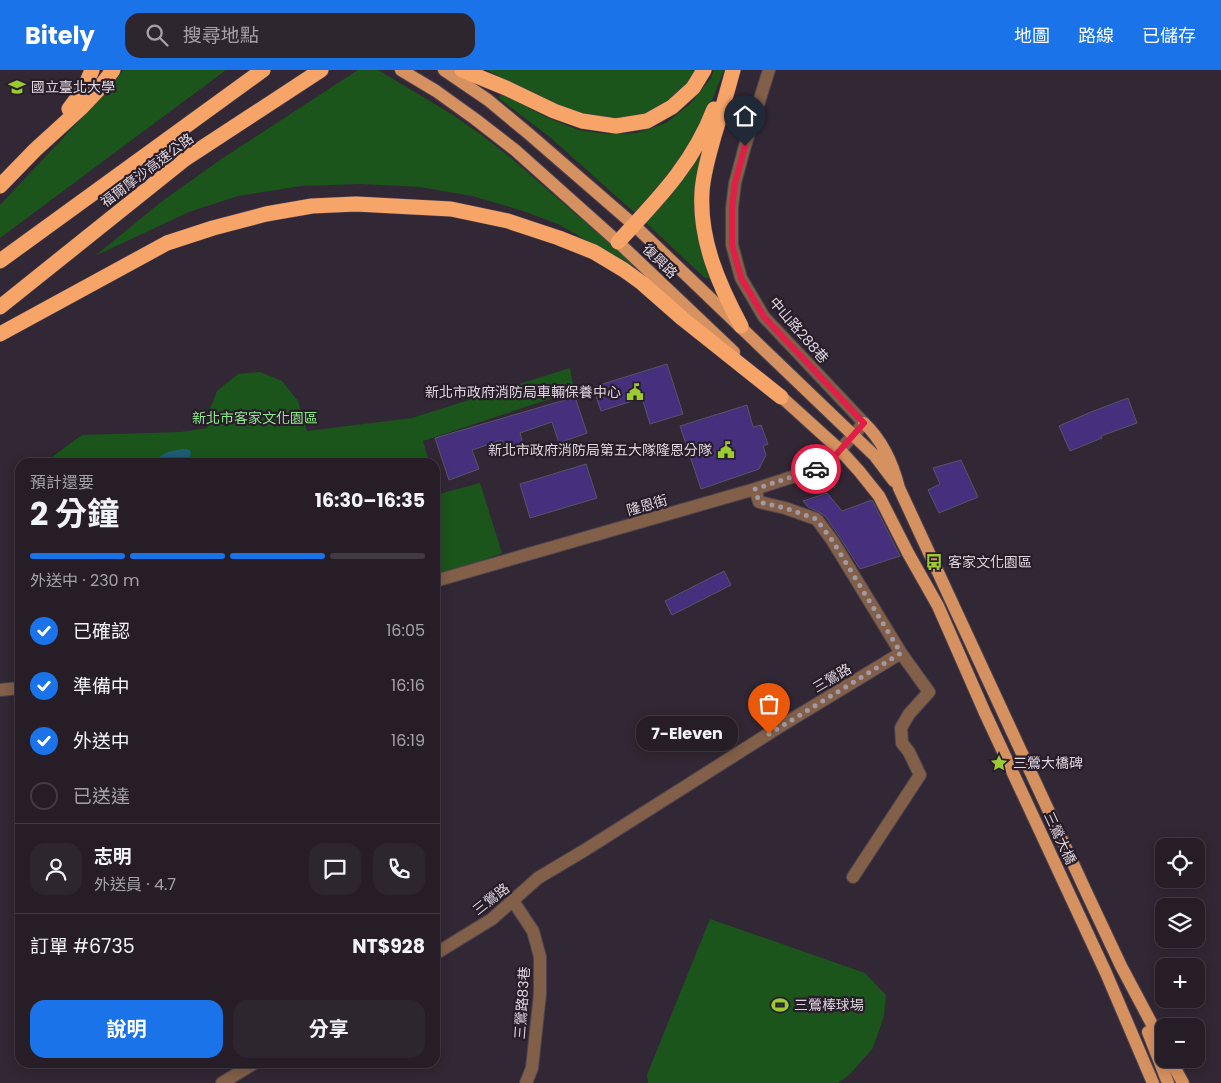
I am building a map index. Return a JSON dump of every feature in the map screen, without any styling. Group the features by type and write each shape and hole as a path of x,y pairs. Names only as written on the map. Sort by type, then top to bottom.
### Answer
{"highway":[{"path":"35,150 80,94 92,70"},
{"path":"0,186 35,150 81,108 113,70"},
{"name":"福爾摩沙高速公路","path":"0,261 262,70"},
{"path":"462,70 572,118 616,126 646,121 672,107 693,88 704,70"},
{"path":"618,242 667,190 686,164 700,141 729,70"},
{"path":"733,70 705,168 702,191 702,215 705,236 718,278 741,326"},
{"name":"福爾摩沙高速公路","path":"0,307 185,159 319,72"},
{"path":"0,334 166,243 213,228 266,214 312,206 356,204 451,208 508,221 594,252 642,283 683,319 781,397"}],"main road":[{"name":"復興路","path":"401,70 475,119 515,150 618,242 781,397 840,450 880,496"},
{"name":"復興路","path":"444,70 488,100 634,225 854,435 875,456 899,488"},
{"path":"864,423 874,433 890,459 899,488"},
{"name":"三鶯大橋","path":"899,488 1121,966 1155,1030"},
{"name":"三鶯大橋","path":"880,496 908,553 938,606 985,713 1106,973 1153,1083"},
{"path":"1121,966 1167,1083"},
{"path":"1106,973 1167,1083"},
{"path":"1175,1068 1183,1083"}],"street":[{"name":"中山路288巷","path":"769,70 735,183 732,208 732,245 741,278 764,317 864,423"},
{"name":"隆恩街","path":"440,580 755,489 826,466 864,423"},
{"path":"755,489 759,502 785,508 818,521 832,540 901,653 929,692 909,714 901,728 902,743 910,752 920,775 853,877"},
{"name":"三鶯路","path":"440,951 492,919 538,878 901,653"},
{"path":"0,690 15,688"},
{"name":"三鶯路83巷","path":"513,901 533,931 540,957 540,994 532,1068 526,1083"},
{"path":"222,1083 246,1068"}],"green space":[{"path":"123,70 226,70 0,238 0,205 109,89"},
{"path":"358,70 378,70 453,115 483,136 645,274 558,224 520,210 472,196 420,187 361,184 301,186 238,196 189,212 95,256 161,202 220,160"},
{"path":"486,70 698,70 678,94 659,108 636,117 613,120 590,117 563,108"},
{"path":"714,70 724,70 694,138 670,173 636,214 551,138 499,97 500,95 505,95 546,117 578,130 608,134 637,133 666,123 690,104 711,78"},
{"path":"707,142 710,276 705,278 645,222"},
{"name":"新北市客家文化園區","path":"570,368 574,391 423,441 428,458 52,458 82,435 181,432 207,428 210,409 217,391 238,374 260,372 282,381 298,401 307,431 412,418"},
{"path":"480,483 502,553 440,575 440,494"},
{"name":"三鶯棒球場","path":"710,919 865,973 886,995 884,1016 873,1048 850,1074 838,1083 648,1083 647,1075"}],"water":[{"path":"175,450 190,450 191,454 189,458 158,458 162,455"}],"building":[{"name":"新北市政府消防局車輛保養中心","path":"667,364 683,414 650,424 642,398 601,411 593,387"},
{"path":"575,397 587,433 559,443 552,422 520,433 524,447 506,453 502,440 472,450 479,469 449,480 435,438"},
{"path":"1128,398 1137,423 1101,436 1102,438 1070,451 1059,426"},
{"name":"新北市政府消防局第五大隊隆恩分隊","path":"747,405 753,427 761,425 768,444 763,446 766,455 759,469 701,489 680,426"},
{"path":"961,460 978,497 939,513 928,490 940,484 933,468"},
{"path":"586,464 597,498 530,518 520,484"},
{"path":"827,493 842,511 872,500 900,556 860,569 825,516 808,507 803,501"},
{"path":"724,571 731,585 672,615 665,601"}],"way so far":[{"path":"769,734 901,653 832,540 816,519 785,508 759,502 755,489 816,469"}],"place":[{"name":"國立臺北大學","path":"17,87"},
{"name":"新北市政府消防局車輛保養中心","path":"635,392"},
{"name":"新北市政府消防局第五大隊隆恩分隊","path":"726,450"},
{"name":"客家文化園區","path":"934,562"},
{"name":"7-Eleven","path":"769,734"},
{"name":"三鶯大橋碑","path":"999,763"},
{"name":"三鶯棒球場","path":"780,1005"}],"route":[{"path":"745,146 735,183 732,208 732,245 741,278 764,317 864,423 826,466 816,469"}]}
